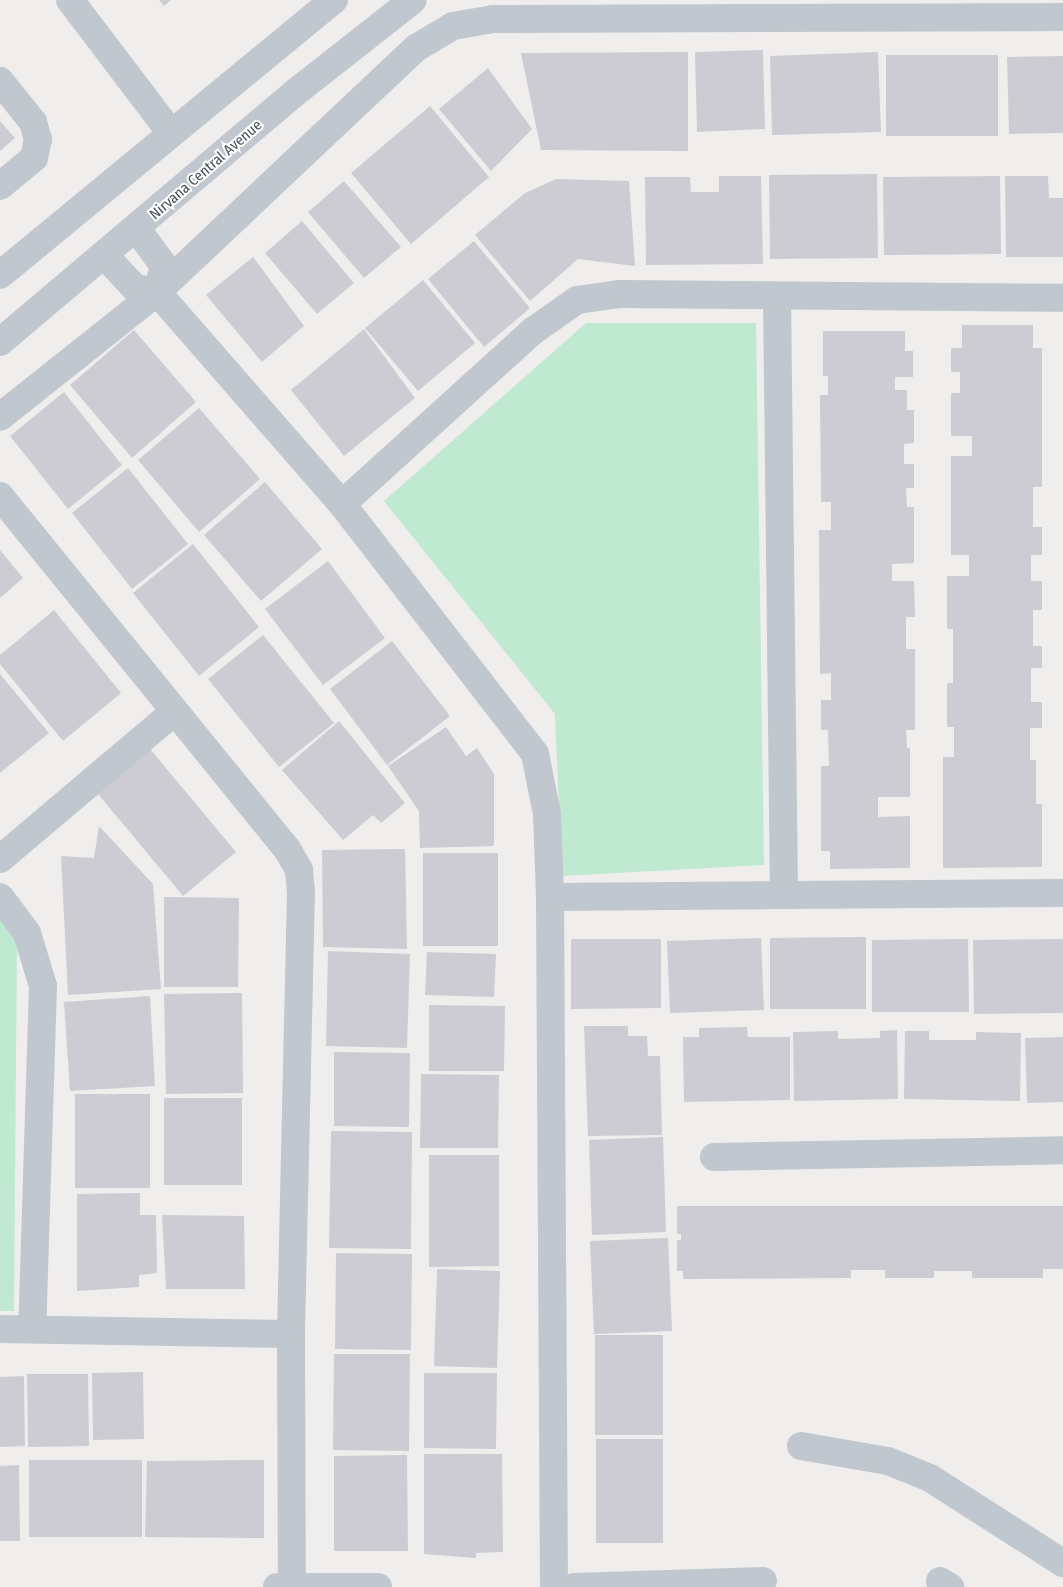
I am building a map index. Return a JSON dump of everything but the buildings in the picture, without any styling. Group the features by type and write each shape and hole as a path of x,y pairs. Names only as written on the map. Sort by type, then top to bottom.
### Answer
{"street":[{"path":"70,0 171,133"},
{"path":"0,275 334,0"},
{"name":"Nirvana Central Avenue","path":"0,342 138,229 301,88 413,0"},
{"path":"0,417 157,292 416,48 453,26 493,20 1063,17"},
{"path":"0,81 33,122 38,139 34,158 0,186"},
{"path":"138,229 164,266 157,292"},
{"path":"105,256 135,288 157,292 342,504 535,754 547,814 550,897 554,1587"},
{"path":"342,504 533,331 577,300 619,294 1063,298"},
{"path":"778,296 784,896"},
{"path":"0,496 287,849 299,870 301,891 291,1334 292,1587"},
{"path":"0,859 174,712"},
{"path":"550,897 1063,893"},
{"path":"0,897 27,933 42,986 32,1329"},
{"path":"714,1157 1063,1150"},
{"path":"0,1329 291,1334"},
{"path":"801,1446 888,1461 930,1478 1063,1564"},
{"path":"574,1587 763,1581"},
{"path":"278,1587 378,1587"}],"green space":[{"path":"586,323 756,323 764,865 562,876 555,714 384,501"},
{"path":"0,920 17,939 14,1311 0,1311"}]}
